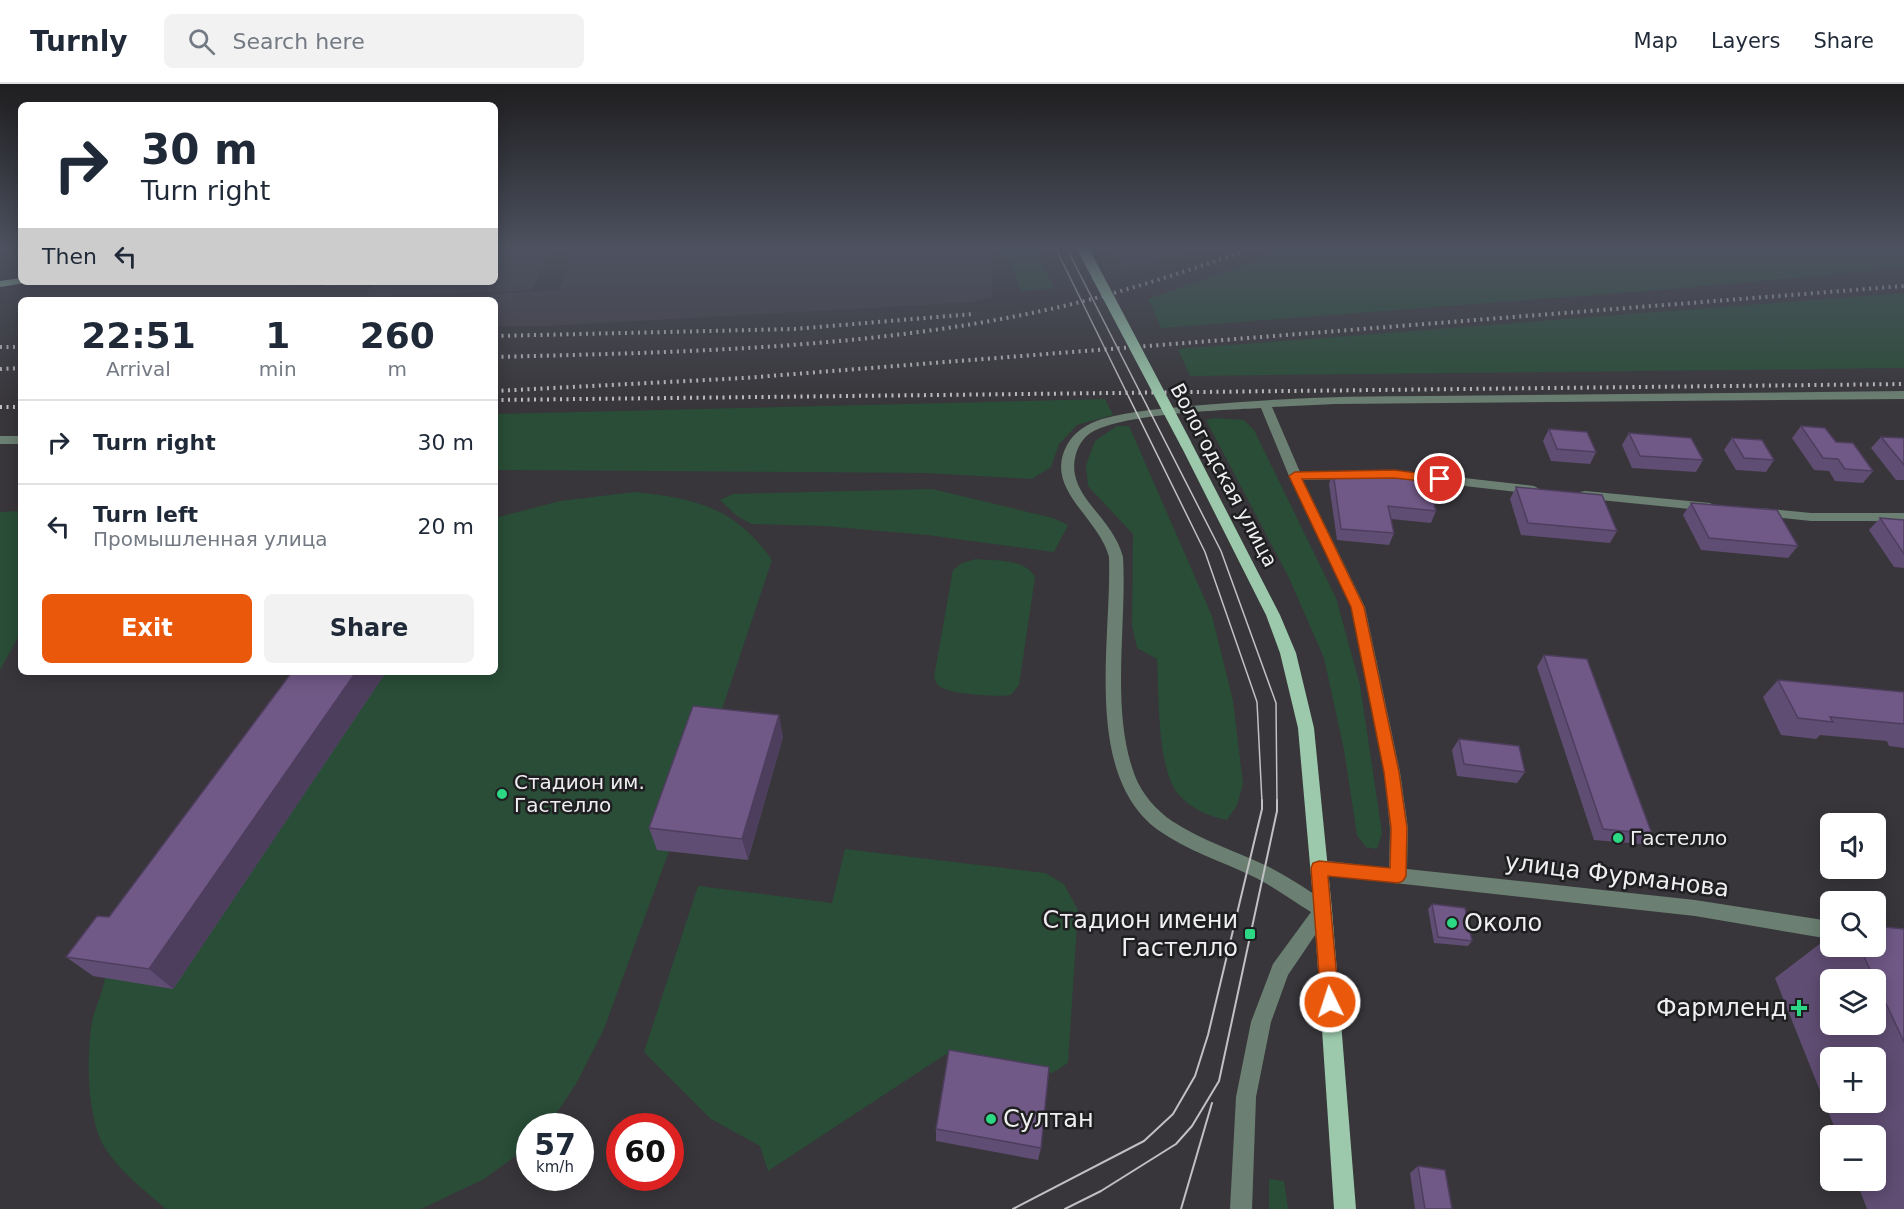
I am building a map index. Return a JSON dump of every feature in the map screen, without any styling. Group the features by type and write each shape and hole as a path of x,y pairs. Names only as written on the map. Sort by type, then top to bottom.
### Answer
{"main road":[{"name":"Вологодская улица","path":"1111,302 1273,615 1288,653 1306,728 1323,909 1346,1209"}],"street":[{"path":"1241,1209 1246,1097 1261,1022 1280,969 1323,909 1263,873 1167,827 1140,802 1124,769 1114,727 1118,590 1116,554 1103,528 1079,499 1068,481 1066,471 1072,444 1084,432 1119,419 1186,409 1265,404 1335,400 1904,395"},
{"path":"1265,404 1295,476 1358,607 1392,772 1399,828 1398,876"},
{"path":"0,440 18,440"},
{"path":"1295,476 1394,474 1543,491"},
{"path":"1566,494 1729,509"},
{"path":"1753,511 1811,517 1904,517"},
{"name":"улица Фурманова","path":"1319,868 1695,908 1820,928"}],"shaded area":[{"path":"498,302 976,302 974,302 548,326 498,326"}],"green space":[{"path":"1149,302 1508,302 1161,328"},
{"path":"1794,302 1904,302 1904,368 1190,376 1178,349"},
{"path":"1105,399 1113,415 1077,425 1059,444 1051,467 1032,479 927,473 498,470 498,414"},
{"path":"1214,418 1244,420 1254,430 1336,598 1360,685 1382,833 1377,849 1366,847 1357,835 1344,750 1324,658 1289,578 1206,420"},
{"path":"1117,426 1129,426 1212,616 1233,701 1243,784 1237,805 1227,820 1206,814 1186,802 1176,791 1165,763 1160,727 1157,659 1137,648 1132,625 1133,534 1088,486 1086,465 1095,441"},
{"path":"932,489 1053,518 1068,525 1054,552 927,535 824,526 752,524 737,516 720,500 733,494"},
{"name":"Стадион им. Гастелло","path":"635,492 677,498 695,502 729,517 758,542 772,560 715,730 783,737 748,860 669,851 604,1029 576,1084 557,1113 516,1113 516,1156 484,1179 421,1209 166,1209 133,1181 111,1157 99,1135 94,1119 89,1084 89,1048 93,1017 105,978 323,675 498,675 498,517 560,501"},
{"path":"18,511 18,637 0,670 0,512"},
{"path":"976,559 1017,563 1024,566 1035,577 1019,685 1011,695 995,696 951,691 938,685 934,677 953,570 962,563"},
{"path":"845,849 1045,873 1064,884 1078,910 1068,1063 1052,1073 946,1054 768,1171 760,1146 711,1119 644,1052 698,886 832,903"},
{"path":"1269,1179 1284,1181 1288,1209 1269,1209"}],"building":[{"path":"1801,426 1825,428 1836,442 1853,443 1873,471 1845,469 1838,459 1823,458"},
{"path":"1549,429 1587,432 1596,452 1557,449"},
{"path":"1629,433 1691,438 1703,460 1640,456"},
{"path":"1881,437 1904,438 1904,465"},
{"path":"1732,438 1762,440 1774,460 1744,458"},
{"path":"1333,472 1428,480 1436,511 1388,506 1394,533 1341,529"},
{"path":"1516,487 1602,495 1617,531 1528,523"},
{"path":"1691,503 1777,510 1798,546 1709,538"},
{"path":"1880,518 1904,520 1904,554"},
{"path":"1544,655 1587,659 1652,834 1603,829"},
{"path":"290,675 354,675 149,969 66,957 97,916 109,917"},
{"path":"1778,680 1904,692 1904,724 1830,717 1833,722 1798,718"},
{"path":"693,706 779,715 742,839 649,828"},
{"path":"1459,739 1519,746 1525,772 1464,764"},
{"path":"1432,904 1465,908 1472,941 1438,937"},
{"path":"1886,927 1904,929 1904,1042 1886,1004 1886,969 1870,969 1864,957 1886,957"},
{"path":"949,1050 1049,1067 1041,1148 936,1129"},
{"path":"1418,1166 1445,1170 1452,1209 1425,1209"}],"tram line":[{"path":"1082,302 1205,552 1257,702 1262,802"},
{"path":"1094,302 1221,551 1276,703 1277,802"},
{"path":"1013,1209 1144,1141 1173,1114 1195,1076 1208,1035 1262,802"},
{"path":"1065,1209 1101,1191 1176,1144 1192,1126 1219,1081 1277,811 1277,802"},
{"path":"1181,1209 1212,1103"}],"railway":[{"path":"498,357 783,346 926,331 998,320 1081,302"},
{"path":"498,391 744,378 1709,302"},
{"path":"498,336 794,329 973,314"},
{"path":"0,347 18,347"},
{"path":"0,369 18,368"},
{"path":"498,400 1904,384"},
{"path":"0,407 18,407"}],"place":[{"name":"Стадион им. Гастелло","path":"502,794"},
{"name":"Гастелло","path":"1618,838"},
{"name":"Около","path":"1452,923"},
{"name":"Стадион имени Гастелло","path":"1250,934"},
{"name":"Фармленд","path":"1799,1008"},
{"name":"Султан","path":"991,1119"}],"route":[{"path":"1330,1002 1319,868 1398,876 1399,828 1392,772 1358,607 1295,476 1394,474 1440,479"}]}
